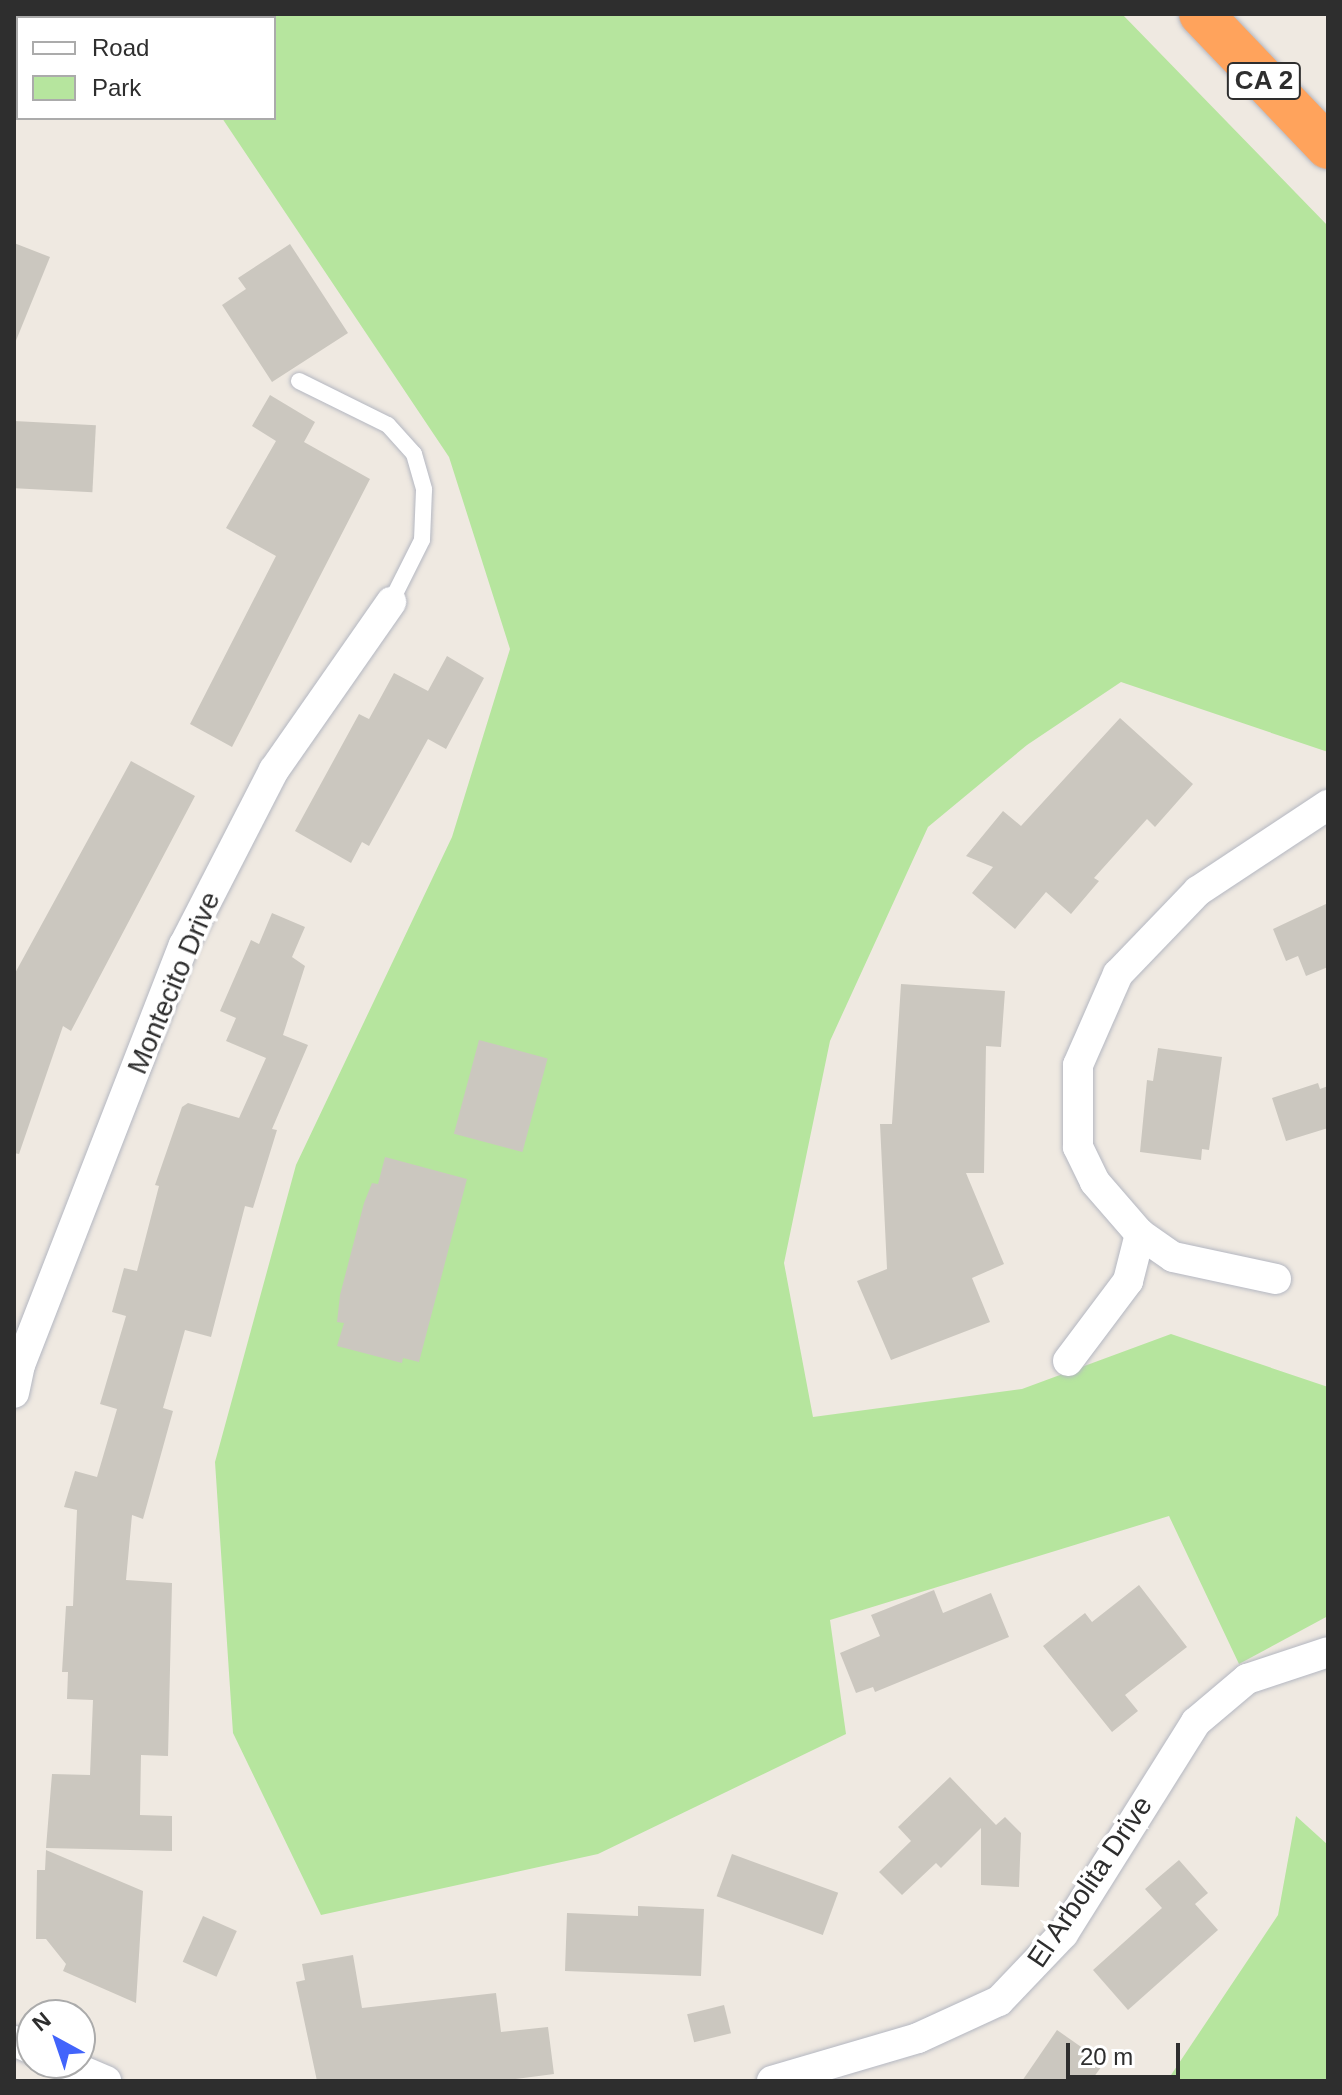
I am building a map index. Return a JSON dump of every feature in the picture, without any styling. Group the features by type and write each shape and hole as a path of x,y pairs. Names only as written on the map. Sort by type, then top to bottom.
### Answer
{"highway":[{"name":"CA 2","path":"1201,14 1328,147"}],"street":[{"name":"Montecito Drive","path":"16,1372 184,945 274,770 391,602"},
{"path":"1276,1279 1173,1257 1140,1234 1095,1182 1078,1147 1078,1065 1118,974 1198,891 1328,805"},
{"path":"1068,1361 1128,1281 1140,1234"},
{"name":"El Arbolita Drive","path":"772,2081 918,2038 999,2001 1063,1934 1196,1722 1247,1679 1328,1652"}],"lane":[{"path":"299,381 388,425 414,454 424,490 422,540 391,602"}],"green space":[{"path":"153,14 1122,14 1328,226 1328,752 1121,682 1027,745 928,827 830,1041 784,1263 813,1417 1022,1389 1171,1334 1328,1387 1328,1616 1239,1664 1169,1516 830,1620 846,1734 598,1854 321,1915 233,1733 215,1462 296,1165 452,837 510,649 449,457 223,120 276,120 276,16"},
{"path":"1296,1816 1328,1845 1328,2081 1167,2081 1278,1915"}],"building":[{"path":"14,243 50,257 15,343 14,343"},
{"path":"290,244 348,333 272,382 222,305 246,289 238,278"},
{"path":"270,395 315,422 304,442 370,479 232,747 190,724 276,556 226,528 276,441 252,426"},
{"path":"14,421 96,425 92,492 14,488"},
{"path":"447,656 484,678 446,749 428,739 369,846 362,842 351,863 295,831 359,714 369,719 394,673 428,691"},
{"path":"1120,718 1193,784 1155,827 1147,819 1094,878 1099,881 1071,914 1046,892 1015,929 972,893 993,867 966,856 1003,811 1021,826"},
{"path":"131,761 195,796 71,1031 63,1026 19,1154 14,1153 14,975"},
{"path":"1328,903 1328,967 1306,976 1298,956 1286,961 1273,929"},
{"path":"272,913 305,927 292,957 305,966 283,1035 308,1045 272,1129 277,1130 253,1208 245,1206 211,1337 185,1330 163,1408 173,1411 143,1519 132,1515 126,1580 172,1583 168,1756 141,1755 140,1815 172,1816 172,1851 46,1848 52,1774 90,1775 93,1700 67,1699 68,1672 62,1672 66,1606 73,1606 77,1510 64,1507 75,1471 97,1477 117,1409 100,1404 126,1316 112,1312 124,1268 137,1271 159,1186 155,1185 182,1107 188,1103 239,1118 266,1058 226,1041 236,1018 220,1011 251,940 259,944"},
{"path":"901,984 1005,991 1001,1047 986,1046 984,1173 966,1173 1004,1264 972,1278 990,1322 891,1360 857,1281 887,1269 880,1124 892,1124"},
{"path":"479,1040 548,1058 522,1152 454,1134"},
{"path":"1158,1048 1222,1057 1209,1150 1202,1149 1201,1160 1140,1152 1147,1080 1153,1081"},
{"path":"1318,1083 1320,1089 1328,1086 1328,1128 1286,1141 1272,1098"},
{"path":"385,1157 467,1179 419,1362 403,1358 402,1363 337,1346 344,1323 337,1322 340,1295 364,1203 372,1183 378,1184"},
{"path":"1139,1585 1187,1647 1125,1695 1138,1711 1112,1732 1043,1646 1085,1613 1092,1622"},
{"path":"934,1590 943,1613 991,1593 1009,1637 875,1692 873,1687 856,1693 840,1653 880,1636 871,1615"},
{"path":"950,1777 996,1825 1005,1817 1021,1833 1019,1887 981,1885 981,1828 941,1868 936,1863 902,1895 879,1872 911,1841 898,1827"},
{"path":"46,1850 143,1891 136,2003 63,1971 66,1964 46,1939 36,1939 37,1870 45,1870"},
{"path":"732,1854 838,1893 823,1935 717,1896"},
{"path":"1179,1860 1208,1893 1195,1904 1218,1930 1128,2010 1093,1970 1162,1908 1145,1889"},
{"path":"638,1906 704,1909 701,1976 565,1971 567,1913 638,1916"},
{"path":"203,1916 237,1931 216,1977 183,1962"},
{"path":"353,1955 362,2008 496,1993 501,2032 548,2027 554,2074 500,2081 317,2081 296,1982 305,1980 302,1964"},
{"path":"724,2005 731,2033 694,2042 687,2014"},
{"path":"1057,2030 1104,2063 1091,2081 1022,2081"}]}
